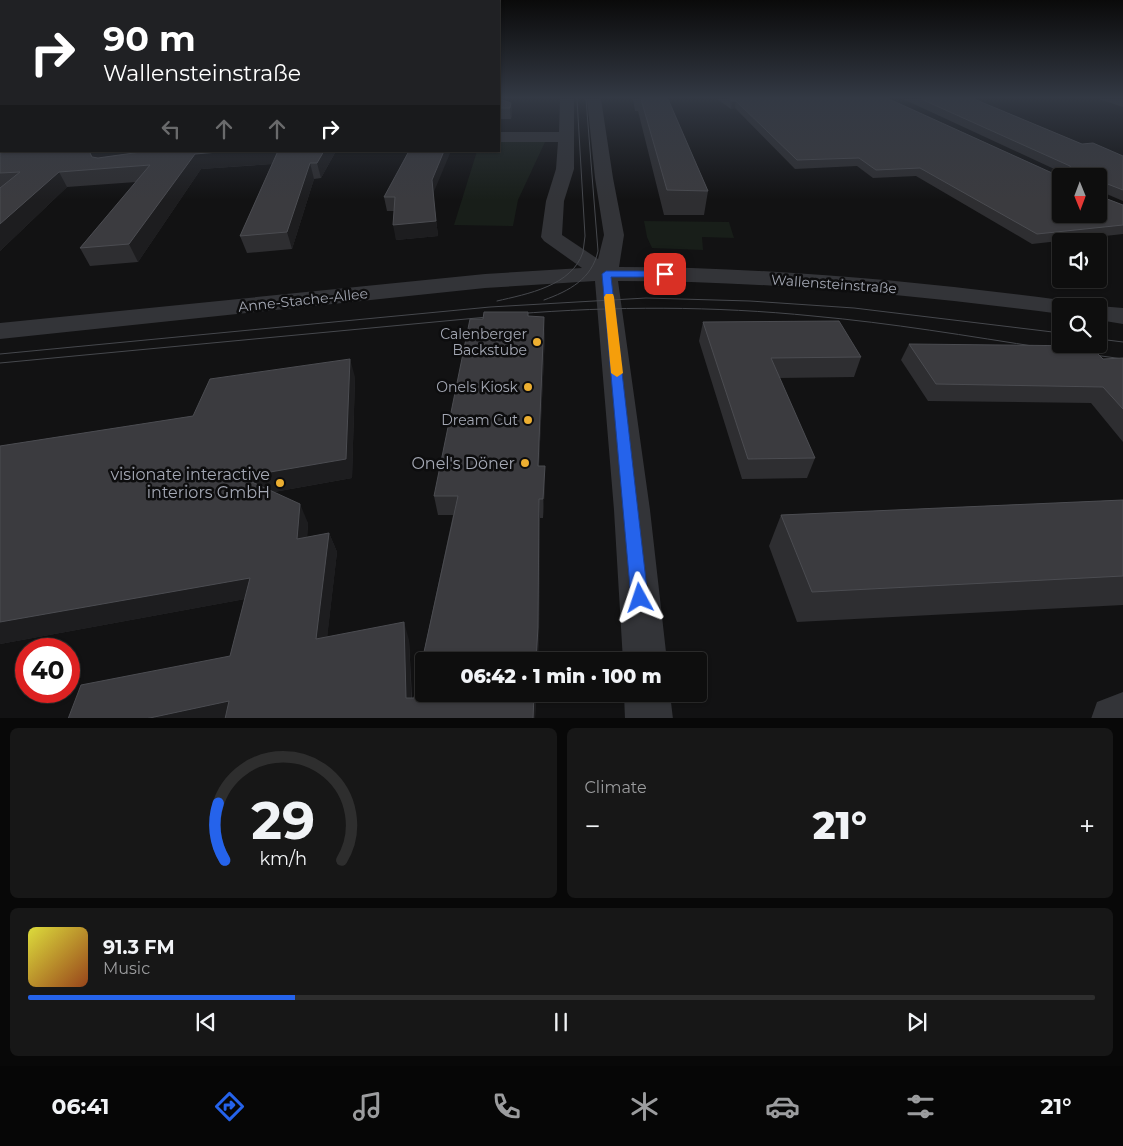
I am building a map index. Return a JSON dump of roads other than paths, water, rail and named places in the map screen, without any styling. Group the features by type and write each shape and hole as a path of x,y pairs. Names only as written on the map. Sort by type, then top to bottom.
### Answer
{"street":[{"path":"567,133 565,169 555,202 551,237 606,274"},
{"path":"598,133 614,236 606,274 632,510 644,652"},
{"path":"500,137 567,137"},
{"name":"Wallensteinstraße","path":"606,274 684,274 832,282 986,297 1052,306"},
{"name":"Anne-Stache-Allee","path":"0,331 393,291 606,274"},
{"path":"1107,313 1123,316"},
{"path":"648,702 649,718"},
{"path":"1114,718 1123,716"}],"tram line":[{"path":"497,301 547,287 559,281 577,264 583,252 585,236 579,133"},
{"path":"544,300 578,283 591,269 598,251 589,133"},
{"path":"0,354 490,307 646,298 750,301 854,308 1052,332"},
{"path":"515,314 627,308 739,310 900,326 1045,348"},
{"path":"0,363 498,316"},
{"path":"1107,340 1123,342"},
{"path":"1087,354 1123,359"}],"place":[{"name":"Calenberger Backstube","path":"537,342"},
{"name":"Onels Kiosk","path":"528,387"},
{"name":"Dream Cut","path":"528,420"},
{"name":"Onel's Döner","path":"525,463"},
{"name":"visionate interactive interiors GmbH","path":"280,483"}]}
